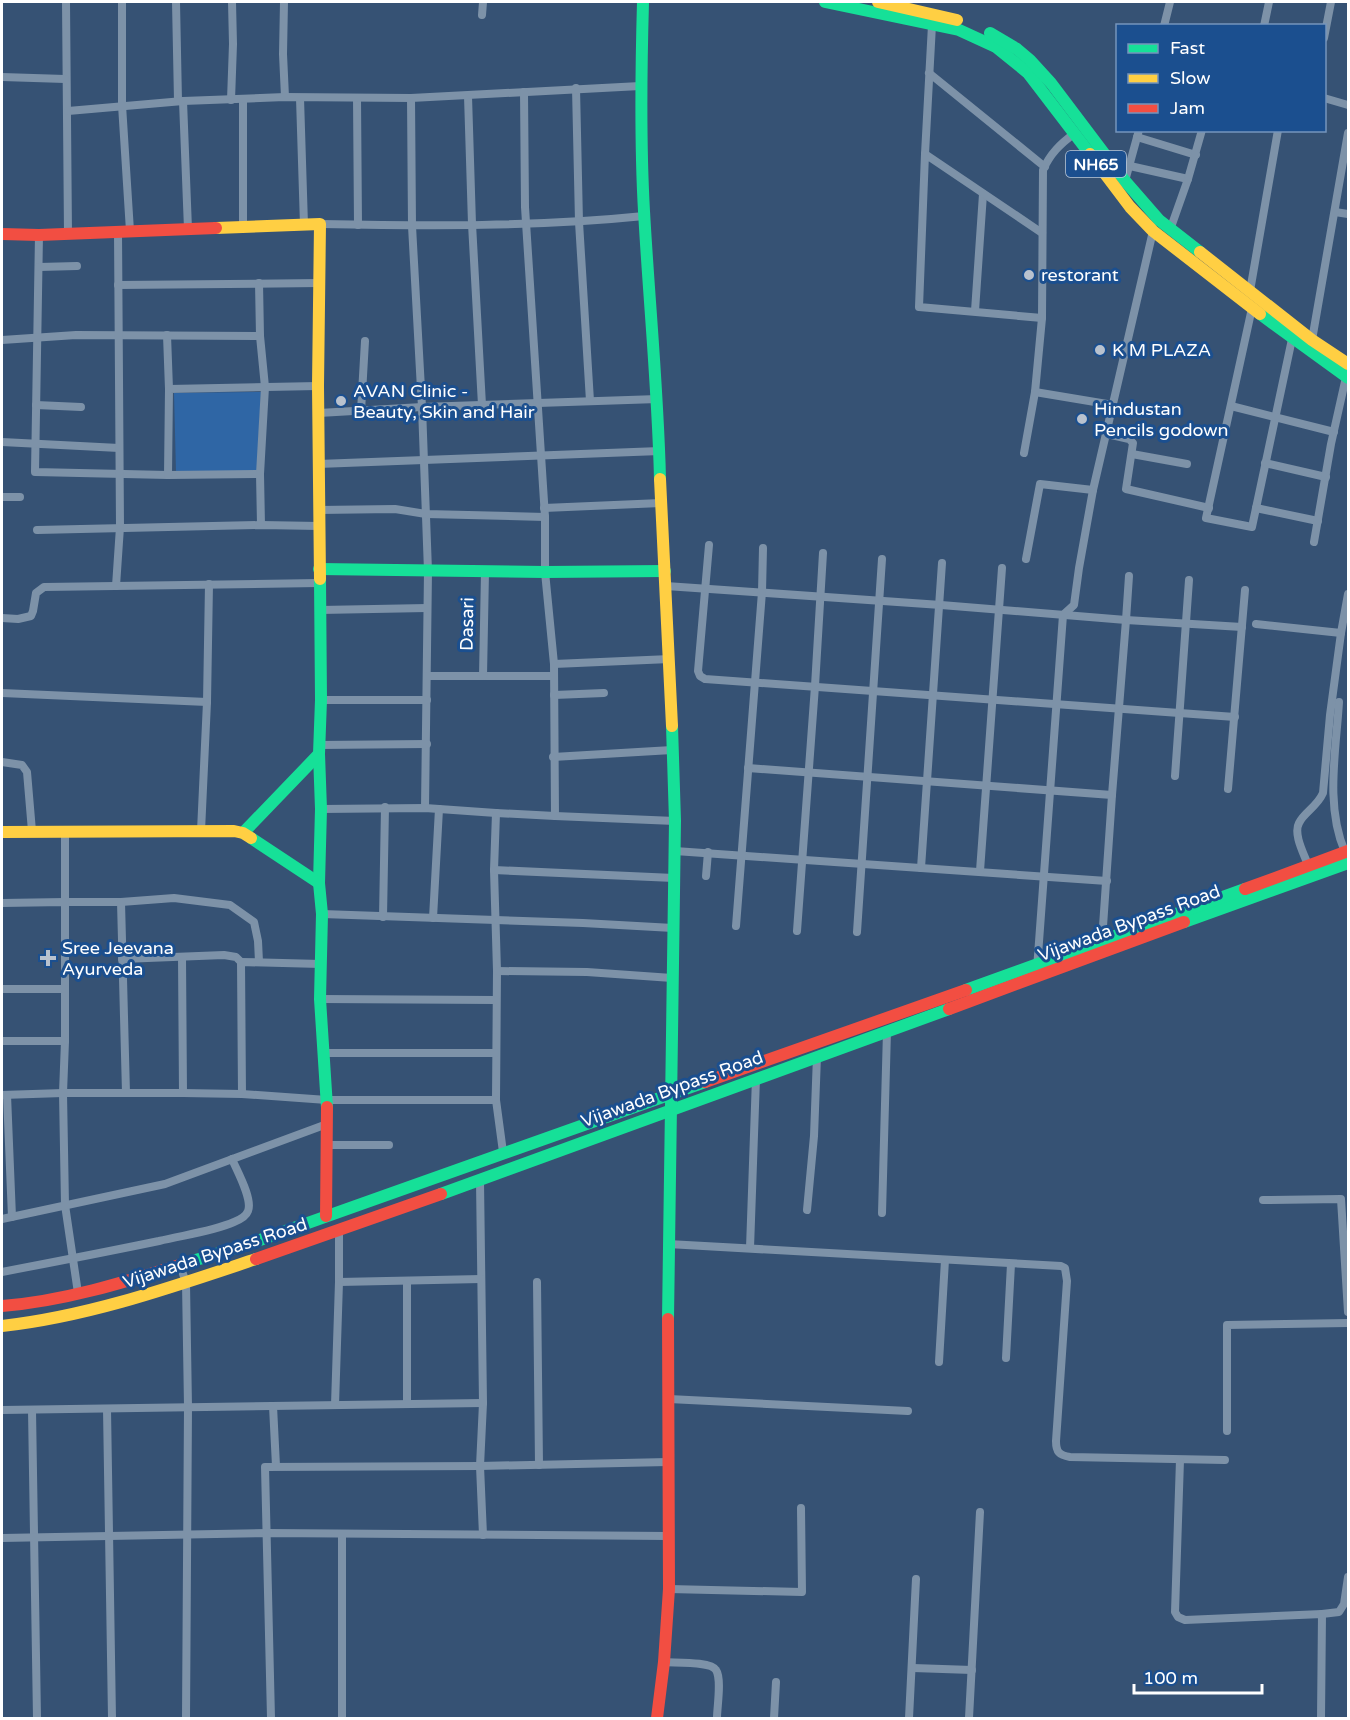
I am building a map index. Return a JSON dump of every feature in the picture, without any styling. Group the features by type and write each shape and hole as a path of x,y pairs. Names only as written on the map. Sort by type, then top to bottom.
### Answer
{"main road":[{"path":"643,2 640,86 644,216 658,399 675,821 668,1244 669,1589 657,1719"},
{"name":"NH65","path":"825,2 959,30 980,39 1012,59 1028,73 1130,207 1153,231 1292,339 1347,378"},
{"name":"NH65","path":"878,2 963,21 1017,49 1051,83 1125,181 1159,220 1312,340 1348,364"},
{"path":"2,234 39,235 320,224 318,510 321,809 319,883 322,914 320,999 328,1145 326,1216"},
{"path":"319,570 665,571"},
{"path":"243,833 319,750"},
{"path":"2,832 234,831 243,833 319,883"},
{"name":"Vijawada Bypass Road","path":"2,1326 33,1323 106,1308 480,1181 670,1108 887,1031 1102,941 1308,865 1347,855"},
{"name":"Vijawada Bypass Road","path":"2,1306 29,1304 106,1287 243,1246 503,1152 1037,970 1347,855"}],"street":[{"path":"66,2 68,234"},
{"path":"116,585 120,527 118,285 124,232 122,2"},
{"path":"176,2 188,229"},
{"path":"231,100 232,2"},
{"path":"284,2 285,98"},
{"path":"482,15 483,2"},
{"path":"1164,24 1170,2"},
{"path":"1264,24 1269,2"},
{"path":"1326,28 1331,2"},
{"path":"932,25 919,307 1042,318"},
{"path":"929,73 1045,167"},
{"path":"2,77 65,79"},
{"path":"68,111 180,101 411,98 640,86"},
{"path":"576,88 579,222 590,401"},
{"path":"524,92 526,223 545,518 545,572 554,664 555,816"},
{"path":"468,96 482,405"},
{"path":"300,98 304,225"},
{"path":"357,98 358,225"},
{"path":"411,98 412,226 428,572 425,808"},
{"path":"243,99 243,227"},
{"path":"1326,99 1348,105"},
{"path":"1170,230 1202,132"},
{"path":"1250,291 1278,132"},
{"path":"1024,453 1035,392 1042,318 1043,170 1060,144 1075,133"},
{"path":"1312,340 1346,156 1348,133"},
{"path":"1125,181 1138,134 1196,155"},
{"path":"925,154 1042,233"},
{"path":"1130,166 1188,179"},
{"path":"975,311 983,194"},
{"path":"1335,212 1348,214"},
{"path":"320,224 412,226 579,222 644,216"},
{"path":"1037,970 1063,615 1074,605 1093,490 1153,231"},
{"path":"39,235 35,472 168,475 260,474"},
{"path":"39,267 77,266"},
{"path":"259,283 260,336 265,387 260,474 261,525"},
{"path":"118,285 320,283"},
{"path":"1252,308 1206,518 1252,527 1292,339"},
{"path":"2,340 119,335 260,336"},
{"path":"168,335 168,475"},
{"path":"361,411 365,341"},
{"path":"1314,542 1334,432 1347,378"},
{"path":"169,389 318,386"},
{"path":"1035,392 1113,405"},
{"path":"319,413 658,399"},
{"path":"36,405 81,407"},
{"path":"1231,406 1334,432"},
{"path":"1107,434 1132,440 1134,447 1126,489 1209,508"},
{"path":"2,442 119,448"},
{"path":"318,464 660,451"},
{"path":"1132,454 1187,464"},
{"path":"1265,463 1326,477"},
{"path":"1026,559 1040,484 1093,490"},
{"path":"2,497 20,497"},
{"path":"544,508 661,502"},
{"path":"1256,508 1318,521"},
{"path":"318,510 395,510 426,514 545,518"},
{"path":"37,530 120,527 319,526"},
{"path":"709,544 699,671 700,676 705,679 1235,717"},
{"path":"736,926 762,592 763,548"},
{"path":"797,931 823,554"},
{"path":"857,932 882,559"},
{"path":"921,868 942,563"},
{"path":"980,872 1002,568"},
{"name":"Dasari","path":"483,676 484,572"},
{"path":"1102,941 1129,576"},
{"path":"1175,776 1189,580"},
{"path":"2,618 18,619 31,616 36,593 44,587 319,583"},
{"path":"201,831 207,702 209,584"},
{"path":"666,586 1242,627"},
{"path":"1228,789 1245,590"},
{"path":"1308,865 1298,836 1299,822 1319,802 1323,793 1330,715 1348,594"},
{"path":"320,610 428,608"},
{"path":"1256,624 1341,633"},
{"path":"554,664 670,659"},
{"path":"427,676 554,676"},
{"path":"2,693 207,702"},
{"path":"554,695 604,693"},
{"path":"321,700 427,699"},
{"path":"1339,702 1333,803 1338,837 1347,855"},
{"path":"319,750 427,744"},
{"path":"553,757 672,750"},
{"path":"2,762 22,765 27,772 32,831"},
{"path":"748,768 1112,795"},
{"path":"383,916 385,807"},
{"path":"321,809 425,808 675,821"},
{"path":"433,918 439,809"},
{"path":"496,813 495,1053 496,1100 503,1152"},
{"path":"65,831 63,1093 65,1205 78,1293"},
{"path":"675,851 1107,881"},
{"path":"706,876 708,852"},
{"path":"494,870 674,878"},
{"path":"2,903 121,902 174,898 230,904 254,922 259,962"},
{"path":"121,902 126,1093"},
{"path":"322,914 673,928"},
{"path":"122,959 224,955 236,957 241,962 242,1094"},
{"path":"182,957 183,1093"},
{"path":"241,962 321,964"},
{"path":"497,971 587,972 672,978"},
{"path":"2,989 65,988"},
{"path":"320,999 496,1000"},
{"path":"882,1213 887,1031"},
{"path":"2,1041 65,1041"},
{"path":"322,1053 495,1053"},
{"path":"807,1210 818,1056"},
{"path":"750,1248 756,1078"},
{"path":"12,1216 4,1095 183,1093 242,1094 327,1100 496,1100"},
{"path":"2,1219 165,1184 327,1124"},
{"path":"328,1145 389,1145"},
{"path":"2,1272 73,1259 234,1222 248,1212 249,1206 247,1193 232,1160"},
{"path":"480,1181 483,1402 480,1466 483,1535"},
{"path":"1263,1200 1341,1199 1348,1312"},
{"path":"335,1405 339,1229"},
{"path":"668,1244 1061,1266 1065,1268 1067,1274 1056,1441 1058,1452 1070,1457 1225,1460"},
{"path":"939,1362 945,1260"},
{"path":"1006,1358 1011,1264"},
{"path":"180,1265 186,1282 188,1407 186,1719"},
{"path":"339,1282 481,1279"},
{"path":"407,1281 407,1404"},
{"path":"537,1281 539,1464"},
{"path":"1227,1431 1227,1325 1348,1323"},
{"path":"669,1399 908,1411"},
{"path":"2,1410 483,1402"},
{"path":"273,1406 276,1466"},
{"path":"107,1409 112,1719"},
{"path":"32,1410 37,1719"},
{"path":"1180,1460 1174,1605 1178,1617 1185,1620 1340,1612 1343,1608 1348,1577"},
{"path":"272,1719 265,1467 480,1466 668,1461"},
{"path":"669,1589 802,1592 801,1508"},
{"path":"969,1719 981,1512"},
{"path":"2,1538 267,1533 668,1536"},
{"path":"342,1534 342,1719"},
{"path":"909,1719 916,1579"},
{"path":"1321,1719 1322,1614"},
{"path":"664,1662 714,1667 719,1682 717,1719"},
{"path":"913,1668 972,1670"},
{"path":"774,1719 776,1682"}],"shaded area":[{"path":"261,392 257,472 176,472 174,393"}],"traffic: fast":[{"path":"643,2 641,106 643,185 660,479"},
{"path":"825,2 959,30 996,47 1028,73 1090,154"},
{"path":"990,33 1017,49 1030,60 1051,83 1125,181 1159,220 1200,252"},
{"path":"1260,314 1348,378"},
{"path":"319,569 665,571"},
{"path":"320,579 319,883 322,914 320,999 327,1107"},
{"path":"668,1319 675,821 672,726"},
{"path":"243,833 319,754"},
{"path":"251,838 319,883"},
{"path":"1184,922 1348,863"},
{"path":"966,990 1245,889"},
{"path":"441,1194 949,1009"},
{"path":"189,1262 243,1246 705,1082"}],"traffic: slow":[{"path":"878,2 957,20"},
{"path":"1090,154 1130,207 1153,231 1260,314"},
{"path":"216,228 320,224 318,386 320,579"},
{"path":"1200,252 1312,340 1348,364"},
{"path":"660,479 672,726"},
{"path":"2,832 234,831 251,838"},
{"path":"2,1326 99,1308 256,1259"}],"traffic: jam":[{"path":"2,234 39,235 216,228"},
{"path":"1245,889 1348,851"},
{"path":"949,1009 1184,922"},
{"path":"705,1082 966,990"},
{"path":"326,1216 327,1107"},
{"path":"256,1259 441,1194"},
{"path":"2,1306 73,1295 189,1262"},
{"path":"657,1718 669,1589 668,1319"}],"place":[{"name":"restorant","path":"1029,275"},
{"name":"K M PLAZA","path":"1100,350"},
{"name":"AVAN Clinic - Beauty, Skin and Hair","path":"341,401"},
{"name":"Hindustan Pencils godown","path":"1082,419"},
{"name":"Sree Jeevana Ayurveda","path":"48,958"}]}
